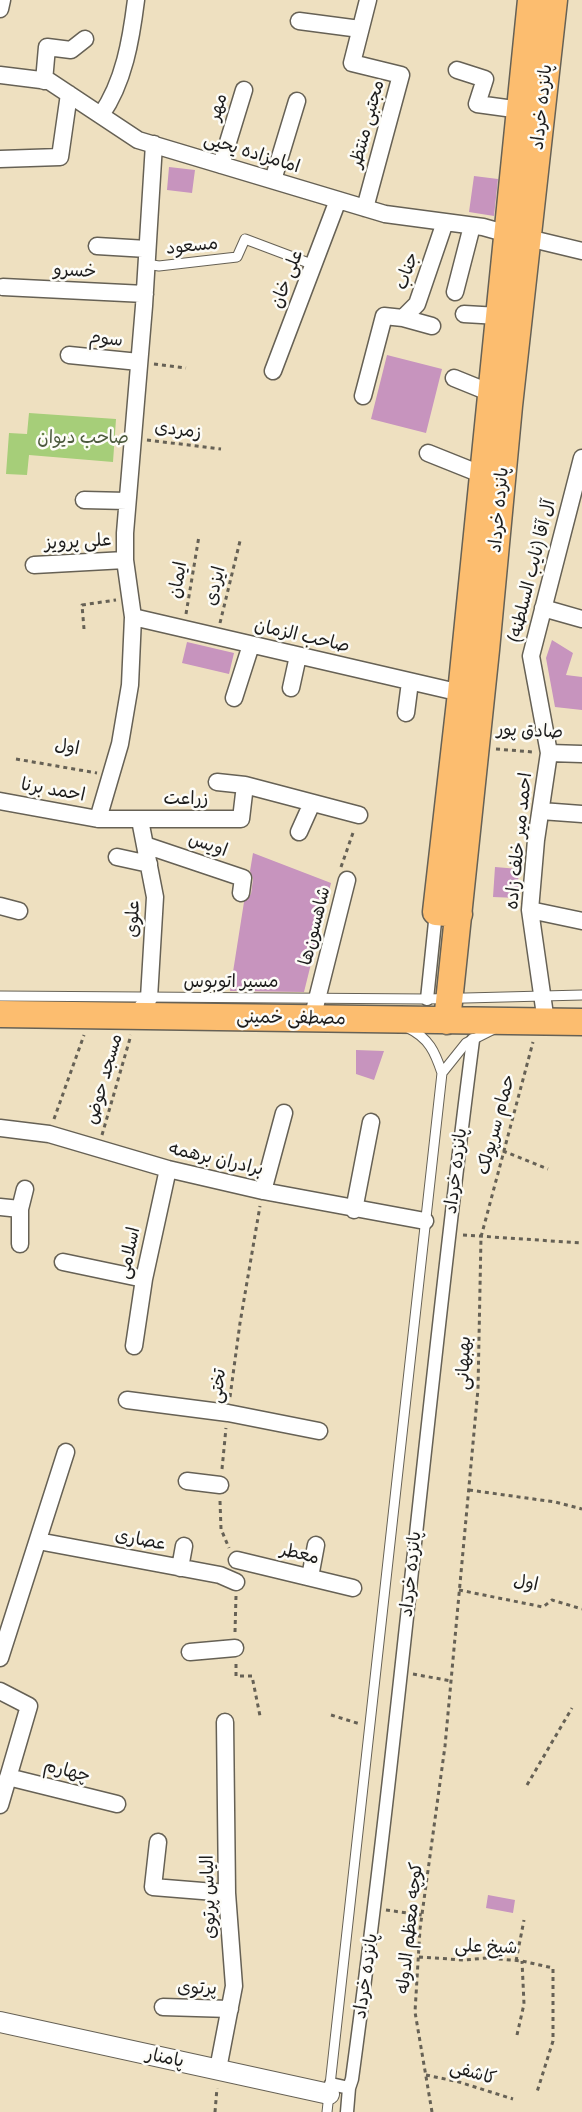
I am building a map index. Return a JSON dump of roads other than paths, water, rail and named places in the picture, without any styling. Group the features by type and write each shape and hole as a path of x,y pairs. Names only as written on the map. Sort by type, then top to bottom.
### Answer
{"main road":[{"name":"پانزده خرداد","path":"448,913 476,748 488,517 483,474 499,316 518,236 521,110 531,0"},
{"name":"پانزده خرداد","path":"441,1006 461,693 488,517 518,236 554,0"},
{"name":"مصطفی خمینی","path":"0,1014 90,1016 143,1007 315,1009 392,1020 441,1006 513,1022 582,1022"}],"street":[{"path":"0,9 2,0"},
{"path":"101,115 111,101 131,43 136,0"},
{"name":"مجتبی منتظر","path":"365,208 401,75 352,63 368,0"},
{"path":"299,21 360,29"},
{"path":"44,80 47,47 71,50 85,39"},
{"path":"457,70 485,80 477,104 521,110"},
{"name":"امامزاده یحیی","path":"0,75 49,81 138,140 385,214 472,226 582,251"},
{"name":"مهر","path":"221,165 244,90"},
{"path":"0,160 60,157 69,94"},
{"path":"273,180 297,101"},
{"path":"98,818 120,744 130,685 133,617 125,560 127,501 154,144"},
{"name":"علی خان","path":"273,371 338,200"},
{"name":"جناب","path":"403,318 417,304 445,222"},
{"path":"455,292 472,226"},
{"path":"97,246 146,257"},
{"name":"خسرو","path":"3,288 144,294"},
{"path":"464,314 499,316"},
{"path":"363,396 384,316 403,318 432,326"},
{"name":"سوم","path":"69,355 139,362"},
{"path":"454,378 491,393"},
{"path":"428,453 483,474"},
{"name":"آل آقا (نایب السلطنه)","path":"549,753 531,656 543,608 578,491 582,458"},
{"path":"84,500 127,501"},
{"name":"علی پرویز","path":"34,565 125,560"},
{"path":"543,608 582,619"},
{"name":"صاحب الزمان","path":"133,617 461,693"},
{"path":"234,698 251,645"},
{"path":"291,688 298,656"},
{"path":"406,714 410,682"},
{"name":"صادق پور","path":"549,753 582,754"},
{"name":"احمد میر خلف زاده","path":"542,1022 542,996 530,910 536,840 549,753"},
{"path":"217,782 245,786 359,815"},
{"name":"زراعت","path":"98,818 140,820 241,819 245,786"},
{"name":"احمد برنا","path":"0,801 98,818"},
{"path":"299,832 312,803"},
{"path":"541,811 582,814"},
{"name":"علوی","path":"140,820 155,897 143,1007"},
{"name":"اویس","path":"145,845 243,878 241,893"},
{"path":"117,857 149,864"},
{"name":"شاهسون‌ها","path":"315,1009 347,880"},
{"path":"0,906 19,911"},
{"path":"530,910 582,920"},
{"name":"پانزده خرداد","path":"347,2112 375,1908 448,1234 473,1040"},
{"path":"263,1190 284,1113"},
{"path":"354,1210 371,1122"},
{"name":"برادران برهمه","path":"0,1128 49,1134 168,1170 354,1210 425,1222"},
{"name":"اسلامی","path":"134,1346 144,1279 168,1170"},
{"path":"20,1244 20,1208 25,1189"},
{"path":"0,1207 20,1208"},
{"path":"63,1262 144,1279"},
{"path":"127,1400 228,1413 319,1431"},
{"path":"0,1658 5,1626 38,1541 66,1452"},
{"path":"187,1481 220,1484"},
{"name":"عصاری","path":"38,1541 220,1576 236,1582"},
{"path":"310,1577 316,1545"},
{"path":"180,1568 184,1546"},
{"name":"معطر","path":"237,1560 353,1588"},
{"path":"190,1652 236,1648"},
{"path":"0,1691 29,1706 0,1805"},
{"name":"الیاس پرتوی","path":"218,2069 234,1986 227,1893 225,1722"},
{"name":"چهارم","path":"8,1777 117,1804"},
{"path":"158,1842 153,1887 227,1893"},
{"name":"پرتوی","path":"163,2007 230,2010"},
{"name":"پامنار","path":"0,2022 218,2069 329,2097"},
{"path":"329,2097 349,2088"}],"lane":[{"name":"مسعود","path":"146,257 159,266 237,257 245,239 314,265"},
{"path":"315,1009 441,1006 542,996 582,995"},
{"path":"0,996 143,1007"},
{"path":"392,1020 425,1038 434,1050 442,1073"},
{"path":"442,1073 454,1056 473,1040 513,1022"},
{"name":"پانزده خرداد","path":"329,2097 442,1073"}],"park label":[{"name":"صاحب دیوان","path":"83,438"}]}
